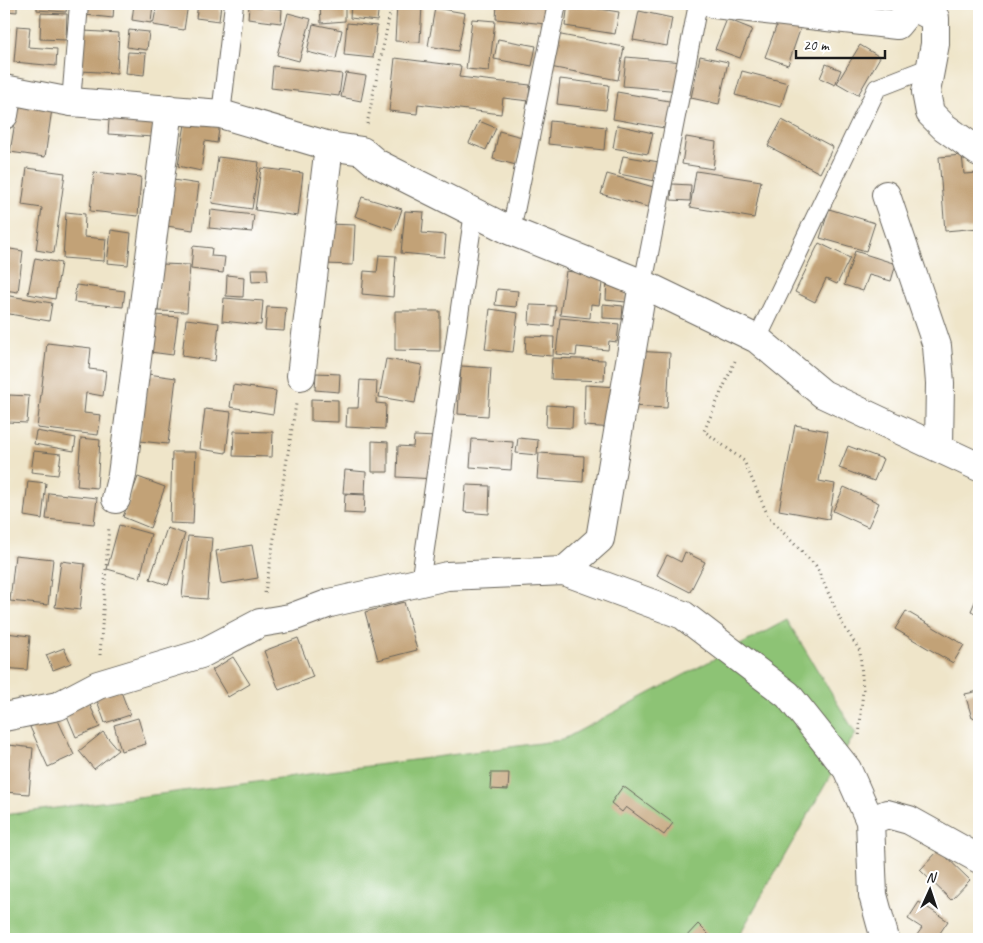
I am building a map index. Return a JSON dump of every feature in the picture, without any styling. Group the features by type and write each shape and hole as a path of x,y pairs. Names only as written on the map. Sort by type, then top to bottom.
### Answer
{"street":[{"path":"714,4 897,25 911,8 907,4"},
{"path":"907,4 934,18 935,44 926,92 930,113 944,127 979,152"},
{"path":"5,98 221,114 329,146 362,151 376,163 511,231 643,284 757,339 823,394 939,446 979,467"},
{"path":"116,499 122,475 169,109"},
{"path":"301,376 329,146"},
{"path":"886,195 937,346 940,383 939,446"},
{"path":"564,571 600,538 643,284"},
{"path":"4,717 58,706 98,685 202,654 260,623 290,618 330,603 447,576 564,571 683,615 788,695 847,769 870,821 873,895 885,939"},
{"path":"870,821 887,814 909,820 979,859"}],"lane":[{"path":"71,102 79,4"},
{"path":"221,114 234,4"},
{"path":"511,231 557,4"},
{"path":"643,284 698,4"},
{"path":"757,339 877,88 930,67"},
{"path":"420,583 474,212"}],"path":[{"path":"362,151 392,4"},
{"path":"757,339 734,362 704,431 744,461 769,518 816,566 842,625 860,651 863,689 858,742"},
{"path":"260,623 301,376"},
{"path":"98,685 109,529 116,499"}],"green space":[{"path":"787,620 856,734 737,939 4,939 4,815 562,740"}],"building":[{"path":"4,4 17,4 17,12 6,11 5,23"},
{"path":"37,4 67,4 66,12 37,10"},
{"path":"86,4 114,4 113,18 85,15"},
{"path":"134,4 153,4 151,23 132,20"},
{"path":"157,4 188,4 184,30 153,25"},
{"path":"198,4 221,4 219,21 196,18"},
{"path":"289,4 317,4 316,9"},
{"path":"320,4 345,4 345,21 321,23"},
{"path":"351,4 379,4 377,21 350,18"},
{"path":"397,4 422,5 420,42 395,41"},
{"path":"497,4 548,4 546,24 496,19"},
{"path":"568,4 619,12 615,34 565,26"},
{"path":"249,6 282,9 281,23 248,19"},
{"path":"435,8 465,13 458,51 428,46"},
{"path":"639,11 672,18 667,46 633,40"},
{"path":"41,13 67,14 66,40 40,39"},
{"path":"288,13 311,19 299,61 277,55"},
{"path":"472,19 495,21 489,71 466,69"},
{"path":"727,19 752,29 740,58 715,49"},
{"path":"779,19 801,27 788,65 765,57"},
{"path":"347,23 377,26 373,58 344,55"},
{"path":"313,24 342,30 336,59 307,52"},
{"path":"17,26 30,27 28,47 57,49 56,66 14,62"},
{"path":"4,28 9,28 6,60 4,60"},
{"path":"129,30 149,32 147,50 127,47"},
{"path":"84,31 119,33 117,73 81,71"},
{"path":"556,34 624,47 618,80 550,67"},
{"path":"498,39 536,46 532,66 494,59"},
{"path":"860,45 880,57 858,95 837,83"},
{"path":"128,52 146,53 144,75 126,73"},
{"path":"700,56 728,62 719,104 691,98"},
{"path":"626,57 683,62 681,91 623,86"},
{"path":"395,58 461,66 459,77 530,85 529,101 503,98 501,114 418,104 417,114 389,111"},
{"path":"826,64 841,70 835,85 820,78"},
{"path":"273,66 342,74 339,96 271,88"},
{"path":"742,71 788,83 781,107 735,95"},
{"path":"346,73 366,76 361,101 341,97"},
{"path":"560,79 609,85 606,110 557,104"},
{"path":"617,92 675,102 670,129 613,119"},
{"path":"19,98 53,102 45,157 10,152"},
{"path":"110,107 154,109 153,137 108,134"},
{"path":"186,118 220,123 217,143 205,141 201,171 178,166"},
{"path":"782,120 833,147 820,173 768,146"},
{"path":"479,121 496,128 486,150 469,143"},
{"path":"550,121 606,127 604,150 548,144"},
{"path":"617,125 653,133 648,154 613,148"},
{"path":"499,131 522,137 516,165 493,159"},
{"path":"686,137 716,142 713,169 682,164"},
{"path":"962,155 964,174 979,173 979,228 945,231 939,157"},
{"path":"623,156 659,162 655,181 619,174"},
{"path":"218,157 259,162 252,209 212,203"},
{"path":"27,168 65,173 54,253 36,250 42,208 22,205"},
{"path":"261,168 303,173 298,216 255,210"},
{"path":"696,171 761,181 754,218 690,207"},
{"path":"94,172 141,177 138,216 90,211"},
{"path":"607,174 657,188 651,208 601,194"},
{"path":"173,180 199,184 193,230 167,226"},
{"path":"672,184 691,185 690,201 671,200"},
{"path":"362,197 402,209 395,230 355,216"},
{"path":"829,209 875,223 866,251 820,238"},
{"path":"211,210 254,215 252,232 209,228"},
{"path":"405,211 424,212 422,233 446,235 444,257 401,253"},
{"path":"66,212 85,214 84,237 106,239 104,261 63,258"},
{"path":"327,224 355,225 353,265 325,264"},
{"path":"111,230 131,233 128,265 107,263"},
{"path":"819,243 850,258 837,284 826,279 815,302 795,292"},
{"path":"193,246 212,248 211,256 225,257 223,273 191,269"},
{"path":"4,248 23,251 18,292 4,290"},
{"path":"855,251 896,264 891,281 869,275 863,291 844,285"},
{"path":"379,255 396,256 393,297 362,294 364,271 377,272"},
{"path":"35,258 61,263 55,299 28,294"},
{"path":"161,264 190,265 187,312 158,311"},
{"path":"251,269 267,269 268,281 252,282"},
{"path":"566,271 603,276 599,305 591,304 590,318 560,315"},
{"path":"227,275 244,277 243,297 226,296"},
{"path":"607,280 627,281 626,302 606,300"},
{"path":"76,285 125,291 123,307 74,302"},
{"path":"497,289 518,291 516,307 495,305"},
{"path":"4,295 52,303 49,321 4,313"},
{"path":"224,298 263,301 261,325 222,321"},
{"path":"603,304 623,306 622,319 603,318"},
{"path":"530,305 556,306 554,326 529,324"},
{"path":"267,307 286,308 284,331 265,330"},
{"path":"490,309 518,313 513,352 485,349"},
{"path":"395,311 440,311 440,351 395,350"},
{"path":"155,315 178,317 173,355 150,352"},
{"path":"560,318 619,324 617,342 609,341 608,350 577,347 576,356 556,354"},
{"path":"186,319 219,323 215,361 182,356"},
{"path":"526,336 554,337 553,356 525,354"},
{"path":"47,343 91,348 89,369 106,371 103,396 86,393 84,413 101,415 98,435 37,428"},
{"path":"634,351 670,353 667,408 631,406"},
{"path":"552,358 605,360 604,381 551,379"},
{"path":"386,359 422,365 415,403 379,397"},
{"path":"461,366 491,368 488,416 458,414"},
{"path":"316,373 340,374 339,392 315,390"},
{"path":"148,374 176,378 168,444 139,441"},
{"path":"360,380 377,381 376,403 386,404 385,429 346,427 347,408 358,408"},
{"path":"233,385 276,391 273,414 230,407"},
{"path":"585,385 618,387 616,428 584,426"},
{"path":"9,395 29,396 27,423 8,422"},
{"path":"311,399 338,400 338,422 311,421"},
{"path":"547,405 573,407 572,428 546,427"},
{"path":"205,409 231,412 226,453 200,449"},
{"path":"795,425 828,431 819,481 835,484 829,519 779,510"},
{"path":"36,431 76,438 74,451 34,444"},
{"path":"234,431 273,432 272,457 233,456"},
{"path":"414,436 437,437 436,479 397,477 398,446 413,447"},
{"path":"81,438 100,440 97,488 77,486"},
{"path":"518,438 538,440 537,455 516,453"},
{"path":"472,439 513,442 511,470 470,467"},
{"path":"372,441 388,442 388,472 372,472"},
{"path":"848,446 883,459 874,481 839,468"},
{"path":"34,451 61,454 58,475 31,472"},
{"path":"172,452 196,452 193,524 170,523"},
{"path":"539,453 584,456 583,482 537,479"},
{"path":"345,470 366,472 365,494 343,493"},
{"path":"138,477 165,487 150,528 123,517"},
{"path":"28,481 46,483 42,519 24,516"},
{"path":"466,485 490,486 489,514 464,512"},
{"path":"844,487 879,503 868,527 833,511"},
{"path":"49,493 97,498 94,524 46,519"},
{"path":"345,494 365,495 364,514 344,513"},
{"path":"119,525 151,534 140,578 107,569"},
{"path":"167,528 185,534 168,585 150,579"},
{"path":"188,536 212,538 207,599 182,597"},
{"path":"252,545 258,578 221,584 216,551"},
{"path":"685,552 705,562 690,592 657,575 667,555 681,562"},
{"path":"15,555 53,559 48,605 10,601"},
{"path":"61,561 85,564 80,610 55,607"},
{"path":"4,574 6,575 5,589 4,589"},
{"path":"979,592 979,615 971,611"},
{"path":"404,602 417,650 378,660 365,612"},
{"path":"906,611 964,645 953,663 895,629"},
{"path":"6,633 30,636 27,670 4,668"},
{"path":"298,638 313,677 279,690 264,651"},
{"path":"64,648 71,663 53,670 46,655"},
{"path":"233,657 250,684 228,697 212,670"},
{"path":"118,684 130,715 105,723 94,692"},
{"path":"979,691 979,716 972,718 965,694"},
{"path":"88,701 100,727 76,737 65,711"},
{"path":"56,716 74,755 48,767 30,727"},
{"path":"138,718 146,744 121,751 114,725"},
{"path":"103,732 118,750 94,769 79,751"},
{"path":"9,745 33,748 29,794 5,792"},
{"path":"491,773 509,773 508,790 490,789"},
{"path":"623,786 673,823 664,835 626,807 622,812 611,803"},
{"path":"939,850 970,880 951,900 920,870"},
{"path":"919,902 948,921 936,939 914,939 922,928 908,919"},
{"path":"698,924 713,939 684,939"}]}
